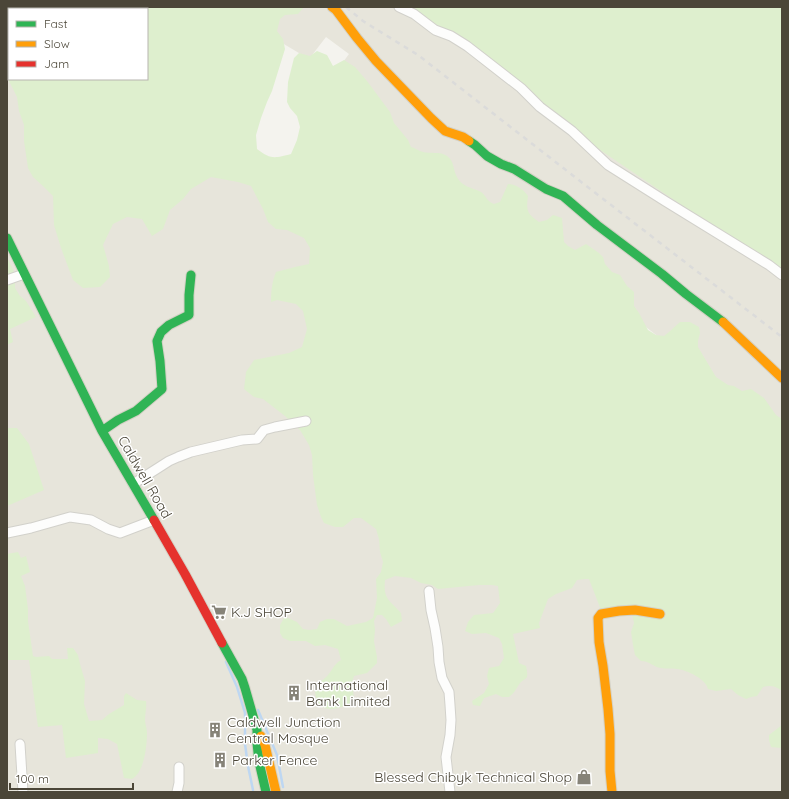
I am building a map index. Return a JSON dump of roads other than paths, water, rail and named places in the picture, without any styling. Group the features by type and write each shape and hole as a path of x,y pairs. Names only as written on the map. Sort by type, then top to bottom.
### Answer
{"street":[{"path":"332,7 336,10 376,61 430,118 445,131 463,137 487,156 501,164 514,168 546,189 563,196 597,225 727,325 782,378"},
{"path":"399,7 414,14 435,30 451,36 467,46 521,88 540,107 572,131 608,165 737,245 782,275"},
{"name":"Caldwell Road","path":"7,238 102,431 185,574 242,679 257,730 259,762 266,792"},
{"path":"7,280 24,274"},
{"path":"102,431 118,420 136,411 162,389 157,341 161,332 169,325 189,315 191,275"},
{"path":"133,484 169,461 185,455 242,440 257,439 264,430 306,422"},
{"path":"7,533 70,517 91,520 108,529 120,533 154,520"},
{"path":"429,591 442,678 448,692 450,705 450,735 446,757 450,792"},
{"path":"612,792 608,709 599,642 598,618 601,614 635,610 660,614"},
{"name":"Caldwell Road","path":"257,730 266,745 276,792"},
{"path":"20,744 23,792"},
{"path":"177,792 179,783 179,766"}],"waterway":[{"path":"226,662 237,687 245,713 245,744 253,790"},
{"path":"258,710 277,755 283,787"}],"railway":[{"path":"346,7 363,21 418,55 782,337"}],"place":[{"name":"K.J SHOP","path":"219,612"},
{"name":"International Bank Limited","path":"294,693"},
{"name":"Caldwell Junction Central Mosque","path":"215,730"},
{"name":"Parker Fence","path":"220,760"},
{"name":"Blessed Chibyk Technical Shop","path":"584,777"}]}
